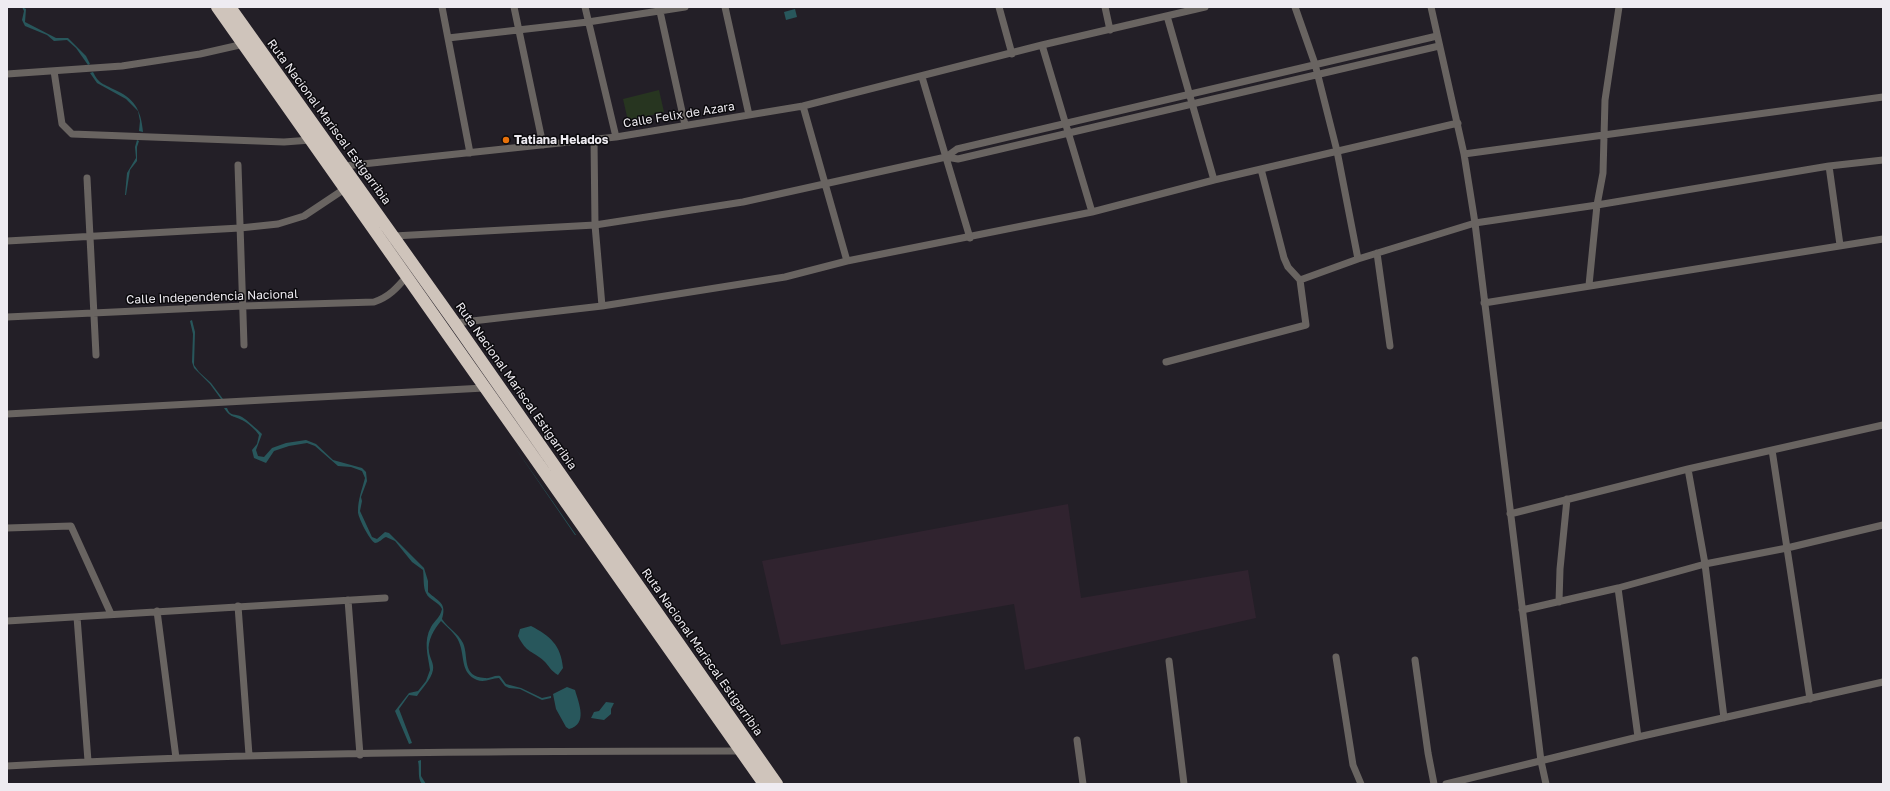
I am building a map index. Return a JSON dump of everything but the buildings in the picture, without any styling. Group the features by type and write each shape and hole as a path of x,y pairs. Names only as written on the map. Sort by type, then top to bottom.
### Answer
{"highway":[{"name":"Ruta Nacional Mariscal Estigarribia","path":"217,7 346,188 484,388 764,784"},
{"name":"Ruta Nacional Mariscal Estigarribia","path":"230,7 394,236 777,784"}],"street":[{"path":"442,7 470,153"},
{"path":"514,7 543,145"},
{"path":"585,7 616,137"},
{"path":"448,38 588,22 659,9 685,7"},
{"path":"725,7 749,115"},
{"path":"999,7 1012,54"},
{"path":"1105,7 1110,30"},
{"name":"Calle Felix de Azara","path":"344,166 616,137 803,106 922,77 1042,45 1205,7"},
{"path":"1295,7 1317,74 1336,151 1358,259"},
{"path":"1431,7 1458,123 1475,223 1541,761 1546,784"},
{"path":"1589,285 1596,205 1603,173 1605,100 1620,7"},
{"path":"659,9 685,126"},
{"path":"1167,16 1214,180"},
{"path":"946,157 957,149 1437,36"},
{"path":"7,74 122,66 200,54 244,44"},
{"path":"1042,45 1092,212"},
{"path":"394,236 595,225 743,202 946,157 958,159 1439,46"},
{"path":"54,71 62,124 72,134 284,142 311,140"},
{"path":"922,77 970,238"},
{"path":"1464,154 1883,97"},
{"path":"803,106 847,261"},
{"path":"455,323 602,306 786,277 847,261 970,238 1092,212 1214,180 1458,123"},
{"path":"594,139 595,225 602,306"},
{"path":"1300,280 1358,259 1475,223 1596,205 1828,166 1883,160"},
{"path":"238,166 244,345"},
{"path":"1828,166 1840,246"},
{"path":"1166,362 1306,325 1300,280 1288,267 1284,258 1261,169"},
{"path":"87,178 96,355"},
{"path":"7,242 240,228 278,224 304,216 346,188"},
{"path":"1484,303 1883,239"},
{"path":"1377,253 1390,346"},
{"name":"Calle Independencia Nacional","path":"7,317 243,306 374,302 384,299 392,293 407,276"},
{"path":"7,414 484,388"},
{"path":"1510,514 1688,469 1883,425"},
{"path":"1772,450 1810,699"},
{"path":"1688,469 1705,564 1724,718"},
{"path":"1559,602 1560,569 1567,499"},
{"path":"1522,610 1618,588 1705,564 1786,548 1883,525"},
{"path":"7,528 71,526 111,614"},
{"path":"1618,588 1638,737"},
{"path":"7,621 385,598"},
{"path":"348,600 360,755"},
{"path":"238,606 249,755"},
{"path":"157,611 176,758"},
{"path":"77,617 88,761"},
{"path":"1336,657 1353,765 1361,784"},
{"path":"1415,660 1428,753 1434,784"},
{"path":"1169,661 1184,784"},
{"path":"1446,784 1638,737 1883,682"},
{"path":"1077,740 1083,784"},
{"path":"7,766 88,761 249,755 360,755 545,751 740,751"}],"shaded area":[{"path":"1068,504 1081,598 1248,570 1256,618 1025,670 1014,604 781,645 762,561"}],"green space":[{"path":"659,90 664,112 628,121 623,99"}],"water":[{"path":"22,7 26,9 25,22 56,38 68,38 86,56 90,64 88,65 76,48 67,40 54,41 47,35 25,26 22,20 24,11"},
{"path":"795,9 797,17 786,20 784,12"},
{"path":"93,72 101,83 126,96 135,105 138,111 126,99 97,83 90,73"},
{"path":"138,111 143,132 139,131 140,121"},
{"path":"137,140 139,141 137,147 137,161 130,170 125,195 127,173 136,158 135,147"},
{"path":"192,320 195,332 194,365 211,383 223,399 221,399 210,384 194,368 192,362 193,334 190,321"},
{"path":"224,408 227,408 231,414 244,418 262,434 256,450 258,456 264,457 272,448 286,443 306,440 316,444 333,460 362,468 366,472 367,481 361,497 362,501 360,511 372,537 377,539 385,532 389,533 424,568 428,581 428,592 441,603 443,606 442,619 463,643 467,665 472,674 477,677 487,678 500,676 506,684 521,688 542,698 551,696 551,698 542,700 520,689 509,688 505,686 499,678 483,681 472,677 465,669 458,639 441,621 434,631 429,644 429,652 433,668 432,674 417,696 409,695 399,709 412,743 409,744 395,711 409,693 418,691 426,681 430,670 427,638 431,627 439,617 442,609 427,595 425,591 423,570 412,562 395,541 386,537 375,543 367,533 358,514 359,498 365,478 362,471 351,467 338,466 315,446 307,443 289,446 274,451 266,463 254,458 252,450 257,444 259,435 249,424 230,415"},
{"path":"514,446 576,535 575,535"},
{"path":"531,626 549,638 557,647 562,660 563,668 558,675 544,661 527,649 521,642 518,636 520,629"},
{"path":"567,687 575,690 581,713 579,723 569,729 566,727 556,709 553,694"},
{"path":"606,702 614,703 611,709 611,714 604,720 591,718 594,712 599,711"},
{"path":"421,760 421,776 426,784 422,784 420,782 418,761"}],"place":[{"name":"Tatiana Helados","path":"506,140"}]}
